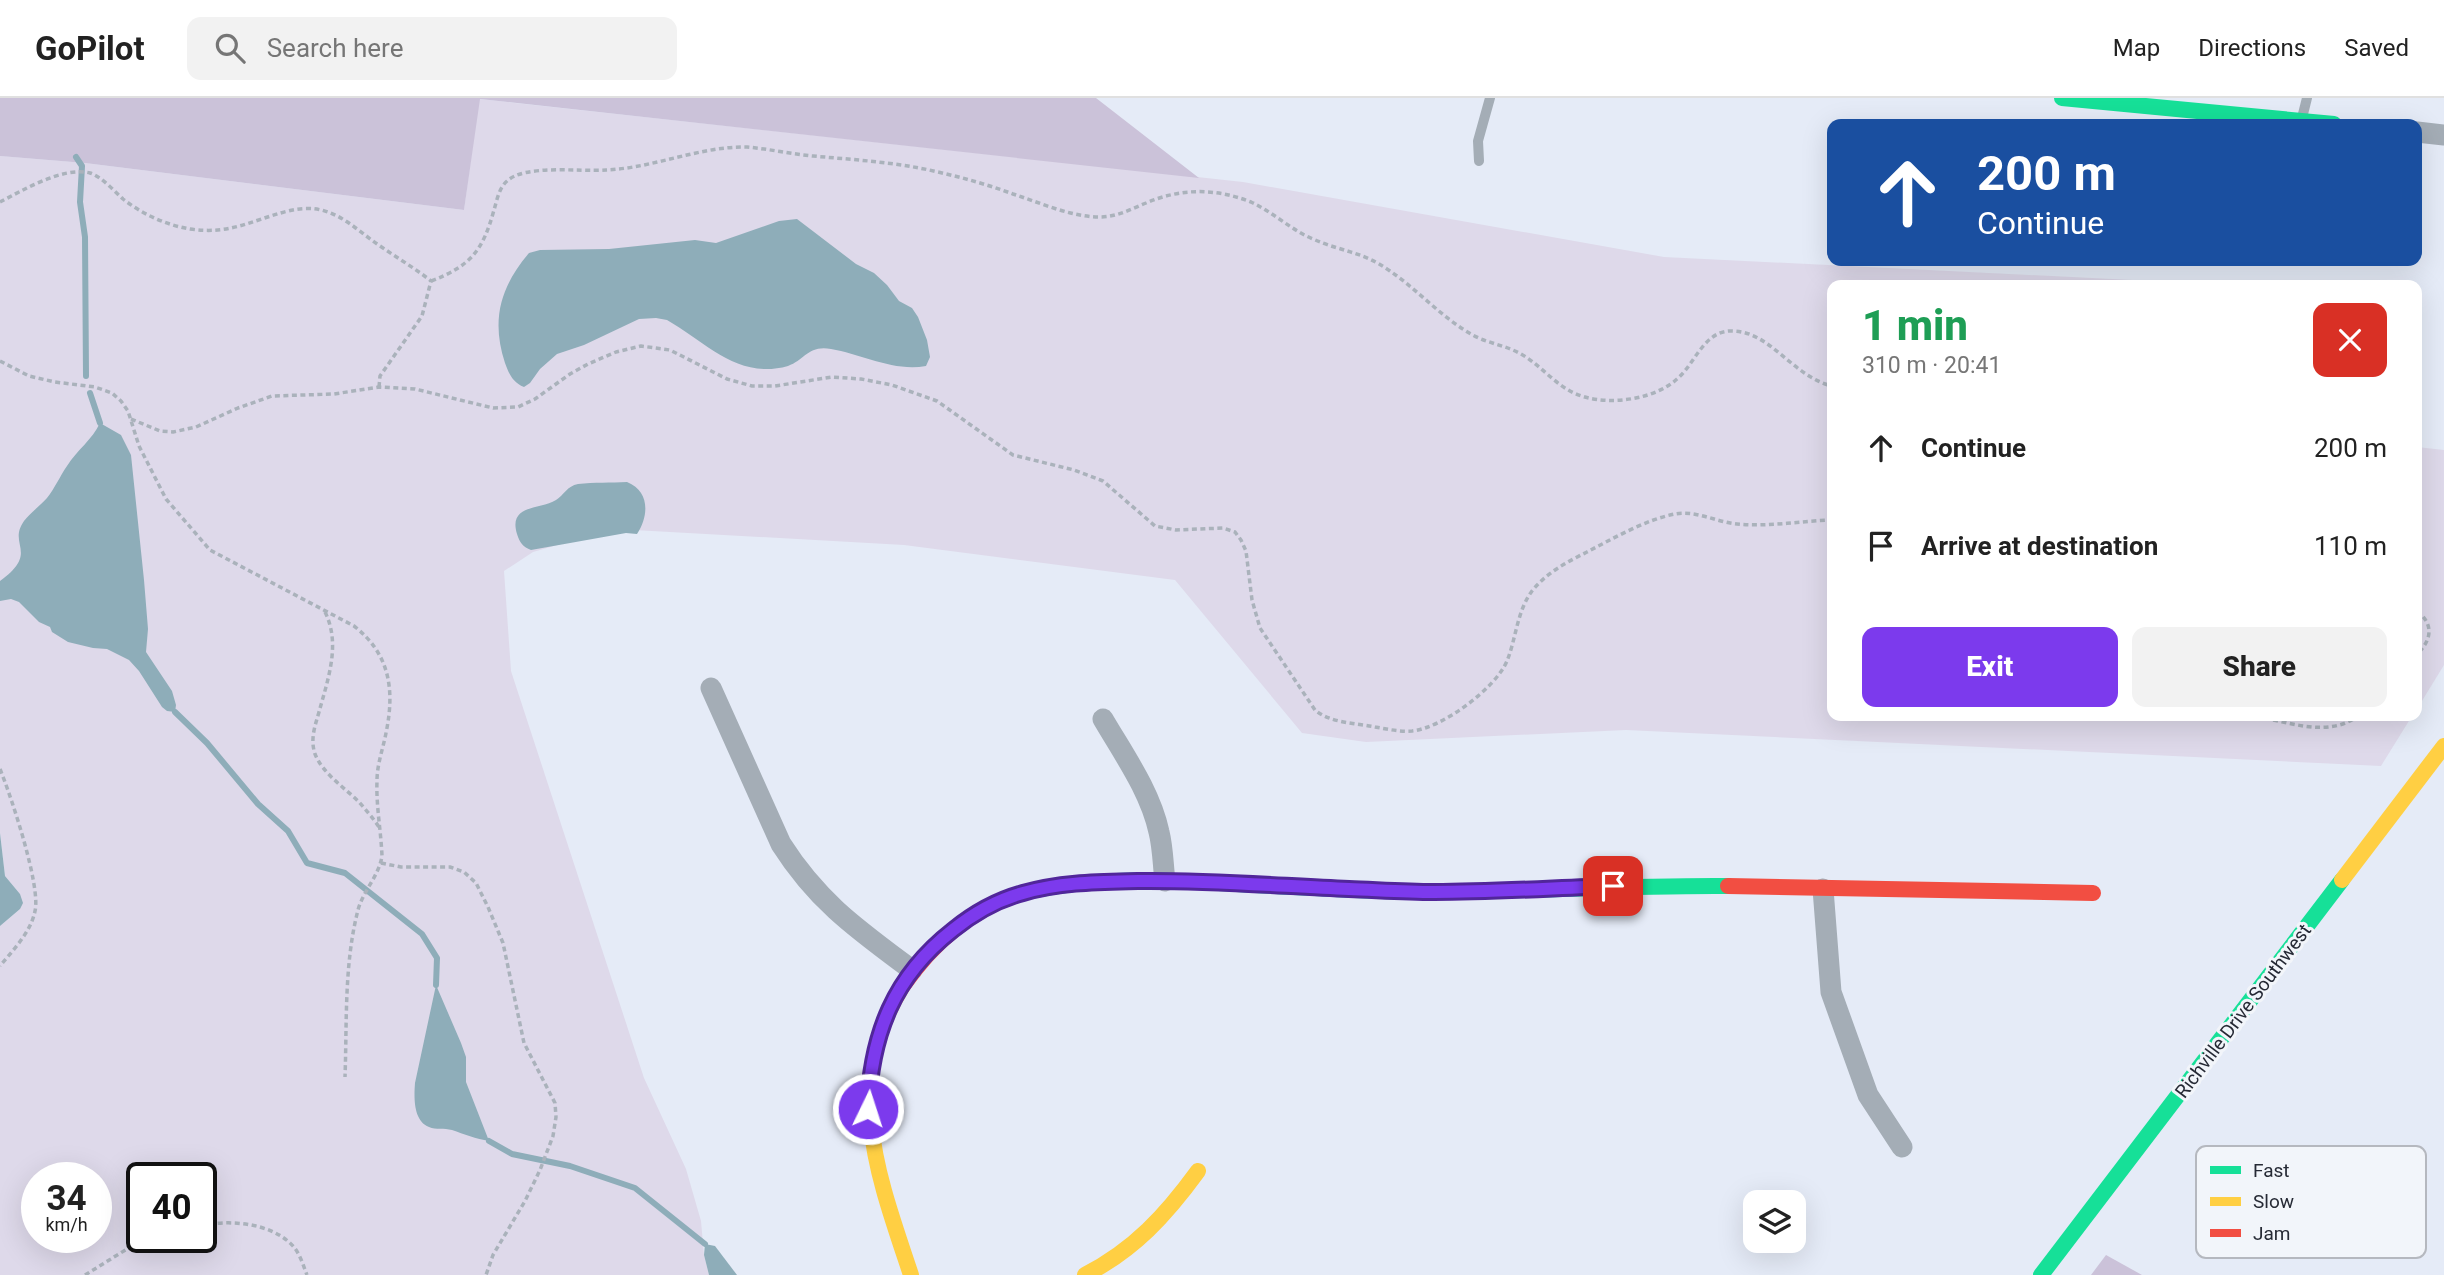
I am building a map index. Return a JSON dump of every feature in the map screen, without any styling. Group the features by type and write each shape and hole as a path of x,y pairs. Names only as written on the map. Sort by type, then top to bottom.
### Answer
{"street":[{"path":"2062,98 2281,119"},
{"path":"2422,133 2444,135"},
{"path":"711,688 781,844 796,868 834,910 912,970"},
{"path":"1103,719 1150,804 1159,832 1165,881"},
{"name":"Richville Drive Southwest","path":"2041,1275 2444,746"},
{"path":"911,1275 878,1169 868,1109 869,1080 882,1025 900,986 936,943 970,916 1021,893 1063,884 1165,881 1433,892 1641,886 2093,893"},
{"path":"1823,889 1831,992 1868,1095 1902,1147"},
{"path":"1085,1275 1107,1265 1153,1230 1198,1171"}],"lane":[{"path":"1479,161 1478,141 1490,98"},
{"path":"2302,119 2306,98"}],"path":[{"path":"379,387 380,376 422,316 431,281 463,265 478,250 490,226 502,187 509,179 531,171 633,168 722,148 747,147 909,165 995,187 1061,210 1093,216 1116,215 1181,191 1207,191 1241,198 1265,209 1312,239 1356,252 1374,261 1405,282 1465,331 1522,355 1562,387 1591,399 1627,399 1665,387 1681,376 1707,341 1730,331 1758,338 1810,378 1827,384"},
{"path":"0,202 44,181 77,172 88,172 137,209 164,222 191,229 216,230 243,226 303,208 329,212 349,221 372,241 431,281"},
{"path":"131,419 160,431 173,432 196,427 248,403 272,396 334,394 379,387 415,389 493,408 517,407 535,400 588,364 626,349 649,346 676,353 727,379 752,386 766,387 846,377 892,385 923,394 944,405 990,441 1013,455 1074,470 1102,481 1155,526 1176,530 1223,528 1235,532 1246,551 1252,600 1260,628 1314,710 1328,718 1397,731 1413,731 1429,726 1487,690 1507,660 1530,593 1554,571 1602,544 1655,520 1679,513 1744,524 1827,520"},
{"path":"0,361 19,372 41,379 103,389 121,401 131,419 139,446 166,499 210,550 354,626 368,637 382,655 390,712 377,779 381,863 361,899 349,959 345,1077"},
{"path":"324,610 331,624 334,641 326,686 313,734 314,751 328,773 359,802 380,828"},
{"path":"2422,616 2427,620 2430,630 2422,648"},
{"path":"2278,721 2320,728 2349,721"},
{"path":"0,769 27,855 36,902 30,925 0,966"},
{"path":"381,863 401,867 437,866 458,869 470,876 480,891 503,943 524,1043 555,1103 555,1126 540,1170 493,1255 486,1275"},
{"path":"217,1225 234,1223 276,1234 298,1252 307,1275"},
{"path":"85,1275 126,1250"}],"shaded area":[{"path":"0,98 1096,98 1199,178 480,99 464,210 85,163 0,156"},
{"path":"479,99 1243,182 1664,257 2132,280 1827,280 1827,721 2409,721 2381,766 1626,730 1366,742 1302,733 1175,580 904,545 634,530 578,539 533,552 504,571 511,671 644,1078 686,1169 701,1221 709,1275 0,1275 0,926 20,909 20,894 5,876 0,833 0,156 85,163 464,210"},
{"path":"2422,448 2444,450 2444,665 2422,701"},
{"path":"2106,1255 2142,1275 2091,1275"}],"water":[{"path":"797,219 856,264 874,273 899,301 912,308 927,340 930,357 926,366 890,365 823,348 812,351 788,366 754,368 724,357 667,320 656,318 639,319 584,345 557,354 524,387 510,374 499,332 501,305 511,278 529,253 540,250 609,249 695,240 716,243 779,221"},
{"path":"100,423 121,435 131,455 148,629 146,652 172,691 175,712 162,707 129,660 107,649 68,642 52,632 50,627 39,622 19,602 11,599 0,601 0,581 12,571 21,556 19,536 24,521 47,498 71,460"},
{"path":"627,482 640,491 645,505 644,520 637,534 626,533 531,550 519,540 515,524 521,513 556,500 574,485"},
{"path":"0,833 5,876 20,894 23,903 20,909 0,926"},
{"path":"436,985 466,1057 466,1082 489,1141 452,1130 429,1127 417,1114 415,1083"},
{"path":"705,1244 715,1246 737,1275 709,1275 704,1255"}],"waterway":[{"path":"76,157 82,166 80,202 85,237 86,376"},
{"path":"90,393 100,423"},
{"path":"175,712 207,743 258,804 288,831 307,863 345,873 422,934 437,958 436,985"},
{"path":"489,1141 512,1154 570,1166 635,1188 705,1244"}],"traffic: fast":[{"path":"2062,98 2282,119"},
{"path":"2041,1275 2342,880"},
{"path":"1031,891 1095,882 1137,881 1425,892 1728,886"}],"traffic: slow":[{"path":"2342,880 2444,746"},
{"path":"902,987 884,1023 873,1059 870,1095 878,1166 911,1275"},
{"path":"1085,1275 1134,1243 1174,1202 1198,1171"}],"traffic: jam":[{"path":"1728,886 2093,893"},
{"path":"902,987 928,954 974,915 992,905 1031,891"}],"route":[{"path":"868,1109 874,1052 887,1012 900,986 936,943 970,916 1021,893 1063,884 1165,881 1433,892 1613,886"}]}
